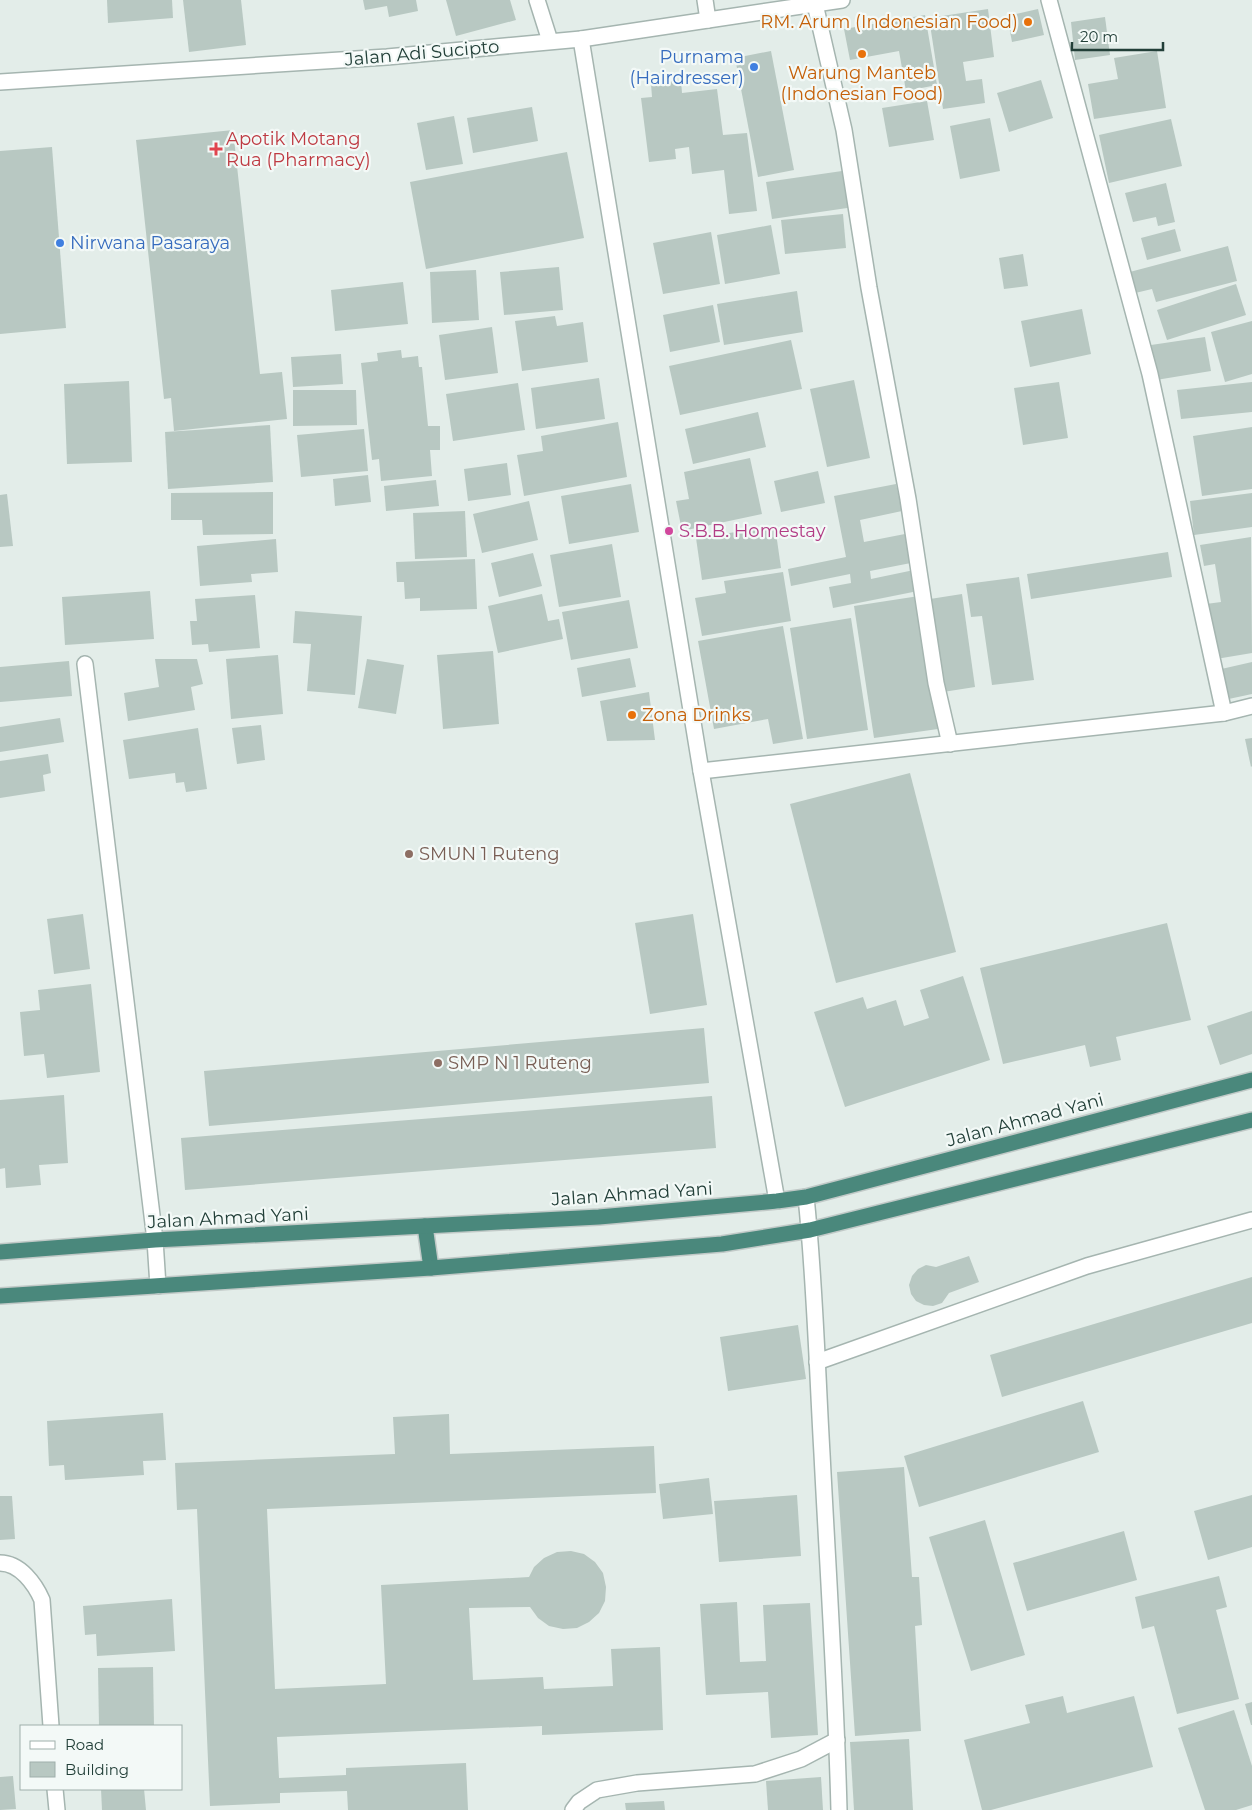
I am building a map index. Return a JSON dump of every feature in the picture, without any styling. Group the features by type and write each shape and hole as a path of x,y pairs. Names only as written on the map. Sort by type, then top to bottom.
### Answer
{"highway":[{"name":"Jalan Ahmad Yani","path":"0,1252 155,1240 599,1217 777,1201 806,1197 1252,1080"},
{"path":"0,1296 431,1268 722,1244 810,1230 1252,1120"},
{"path":"425,1226 431,1268"}],"street":[{"path":"537,0 550,42"},
{"path":"705,0 708,20"},
{"name":"Jalan Adi Sucipto","path":"0,82 387,57 581,39 842,0"},
{"path":"1049,0 1150,374 1224,713"},
{"path":"814,4 844,130 869,288 908,499 936,683 950,744"},
{"path":"581,39 701,771 777,1201"},
{"path":"85,664 155,1240 158,1286"},
{"path":"701,771 1224,713 1252,706"},
{"path":"806,1197 810,1230 839,1810"},
{"path":"817,1362 1087,1266 1252,1220"},
{"path":"0,1563 18,1570 28,1578 35,1586 42,1600 51,1725"},
{"path":"573,1810 579,1802 597,1790 637,1782 755,1774 800,1759 837,1740"},
{"path":"55,1790 57,1810"}],"building":[{"path":"107,0 172,0 173,18 108,23"},
{"path":"183,0 241,0 246,45 189,52"},
{"path":"363,0 416,0 418,11 389,17 387,6 365,10"},
{"path":"446,0 510,0 516,20 456,36"},
{"path":"988,9 994,57 963,62 966,81 982,79 985,103 943,109 929,18"},
{"path":"1038,9 1044,35 1012,42 1007,16"},
{"path":"925,15 937,85 906,91 899,51 850,60 844,29"},
{"path":"1105,17 1110,55 1075,60 1071,22"},
{"path":"771,51 794,170 758,177 735,58"},
{"path":"1157,51 1166,108 1094,119 1088,84 1118,79 1114,58"},
{"path":"681,80 682,93 717,89 723,135 747,133 757,211 729,214 724,170 692,174 689,147 675,149 676,159 649,162 641,98 652,97 651,84"},
{"path":"1041,80 1053,118 1009,132 997,93"},
{"path":"927,101 934,140 889,147 882,108"},
{"path":"532,107 538,141 473,153 467,118"},
{"path":"454,116 463,164 426,170 417,123"},
{"path":"990,118 1000,171 960,179 950,126"},
{"path":"1171,119 1182,166 1109,183 1099,135"},
{"path":"233,130 260,374 282,372 287,419 174,431 171,398 164,399 136,140"},
{"path":"52,147 66,328 0,334 0,151"},
{"path":"567,152 584,238 426,269 410,182"},
{"path":"849,170 854,207 772,219 766,182"},
{"path":"1166,183 1175,222 1158,226 1156,217 1133,222 1125,193"},
{"path":"843,214 846,248 785,254 781,220"},
{"path":"771,225 780,274 725,284 717,235"},
{"path":"1175,229 1181,251 1147,260 1141,238"},
{"path":"711,232 720,284 663,294 653,243"},
{"path":"1228,246 1237,281 1156,302 1152,289 1131,294 1126,273"},
{"path":"1023,254 1028,286 1004,289 999,258"},
{"path":"559,267 563,310 504,315 500,272"},
{"path":"476,270 479,320 432,323 430,272"},
{"path":"403,282 408,324 335,331 331,290"},
{"path":"1236,284 1246,315 1167,340 1157,310"},
{"path":"797,291 803,332 724,345 717,304"},
{"path":"713,305 720,342 670,352 663,315"},
{"path":"1082,309 1091,354 1030,367 1021,321"},
{"path":"555,316 557,326 583,322 588,362 522,371 515,321"},
{"path":"1252,321 1252,374 1225,382 1211,332"},
{"path":"492,327 498,373 445,380 439,335"},
{"path":"1205,337 1211,371 1156,380 1151,345"},
{"path":"791,340 802,389 680,415 669,366"},
{"path":"401,350 402,358 418,356 419,367 422,367 428,426 440,426 440,450 430,450 432,476 381,481 379,459 372,460 361,363 378,361 377,353"},
{"path":"341,354 343,384 293,387 291,357"},
{"path":"599,378 605,419 536,429 531,388"},
{"path":"854,380 870,458 827,467 810,389"},
{"path":"129,381 132,462 67,464 64,384"},
{"path":"1059,382 1068,438 1023,445 1014,388"},
{"path":"1252,382 1252,412 1181,419 1177,390"},
{"path":"518,383 525,430 453,441 446,394"},
{"path":"293,390 356,390 357,425 293,426"},
{"path":"758,412 766,447 693,464 685,429"},
{"path":"618,422 627,477 524,496 517,455 543,451 541,436"},
{"path":"270,425 273,482 168,489 165,432"},
{"path":"1252,427 1252,489 1202,496 1193,436"},
{"path":"364,429 368,471 301,477 297,435"},
{"path":"750,458 762,514 682,531 676,501 689,499 684,472"},
{"path":"507,463 511,495 468,501 464,469"},
{"path":"818,471 825,503 781,512 774,481"},
{"path":"368,475 371,502 335,506 333,479"},
{"path":"436,480 439,506 386,511 384,486"},
{"path":"631,484 639,532 569,544 561,496"},
{"path":"896,484 902,511 860,520 864,542 910,533 916,562 870,571 871,579 914,570 918,591 833,608 829,587 851,583 850,574 791,586 788,569 846,557 834,496"},
{"path":"273,492 273,534 203,535 202,520 171,520 171,493"},
{"path":"1252,493 1252,527 1194,535 1190,501"},
{"path":"7,494 13,546 0,547 0,495"},
{"path":"529,501 538,540 482,553 473,514"},
{"path":"465,511 467,557 415,559 413,513"},
{"path":"775,526 781,568 702,580 696,538"},
{"path":"1251,537 1252,653 1216,659 1206,604 1221,602 1215,564 1204,566 1200,545"},
{"path":"276,539 278,572 251,574 252,582 200,586 197,546"},
{"path":"612,544 621,597 559,607 550,555"},
{"path":"1168,552 1172,577 1031,599 1027,574"},
{"path":"533,553 542,586 499,597 491,563"},
{"path":"475,559 477,609 420,611 420,598 405,599 404,582 397,582 396,562"},
{"path":"783,572 791,621 702,636 695,598 726,593 724,581"},
{"path":"1019,577 1034,680 992,685 982,616 971,617 966,584"},
{"path":"150,591 154,639 65,645 62,597"},
{"path":"542,594 548,621 559,619 563,639 498,653 488,606"},
{"path":"962,594 975,687 943,692 930,599"},
{"path":"255,595 260,648 209,652 208,644 192,645 190,621 197,621 195,599"},
{"path":"919,596 938,729 874,738 854,606"},
{"path":"629,600 638,648 571,660 562,612"},
{"path":"295,611 362,616 355,695 307,691 311,644 293,643"},
{"path":"851,618 868,730 807,739 790,628"},
{"path":"783,626 803,739 773,744 768,719 714,729 698,641"},
{"path":"493,651 499,724 443,729 437,655"},
{"path":"278,655 283,714 231,719 226,659"},
{"path":"630,658 636,687 582,697 577,668"},
{"path":"155,659 197,659 203,684 191,687 195,710 128,721 124,693 159,687"},
{"path":"367,659 404,665 396,714 358,708"},
{"path":"69,661 72,696 0,702 0,667"},
{"path":"1252,662 1252,694 1224,700 1217,670"},
{"path":"649,692 655,740 607,741 600,701"},
{"path":"60,718 64,742 0,752 0,727"},
{"path":"261,725 265,760 237,764 232,728"},
{"path":"198,728 207,789 186,792 184,782 176,783 175,773 129,779 123,740"},
{"path":"1252,738 1252,766 1251,767 1245,739"},
{"path":"48,754 51,773 43,775 45,791 0,798 0,761"},
{"path":"910,773 956,952 836,983 790,804"},
{"path":"83,914 90,969 54,974 47,919"},
{"path":"693,914 707,1005 650,1014 635,923"},
{"path":"1167,923 1191,1020 1116,1037 1121,1060 1090,1067 1085,1045 1003,1064 980,968"},
{"path":"963,976 990,1060 845,1107 814,1012 863,997 867,1009 896,1000 904,1026 929,1018 920,990"},
{"path":"91,984 100,1072 47,1078 44,1054 24,1056 20,1012 40,1010 38,990"},
{"path":"1252,1011 1252,1054 1220,1065 1207,1026"},
{"path":"704,1028 709,1083 209,1126 204,1071"},
{"path":"64,1095 68,1163 39,1165 41,1185 6,1188 5,1168 0,1169 0,1100"},
{"path":"712,1096 716,1148 185,1190 181,1138"},
{"path":"969,1256 979,1282 949,1293 942,1303 933,1306 924,1305 916,1301 911,1294 909,1285 912,1276 918,1269 926,1265 936,1267"},
{"path":"1252,1277 1252,1323 1002,1397 990,1355"},
{"path":"798,1325 806,1379 728,1391 720,1337"},
{"path":"1083,1401 1099,1452 919,1507 904,1456"},
{"path":"163,1413 166,1460 143,1461 144,1475 65,1480 64,1465 49,1466 47,1421"},
{"path":"449,1414 450,1454 654,1446 656,1493 267,1509 275,1689 386,1684 381,1585 529,1577 534,1567 544,1558 557,1552 571,1551 584,1554 595,1562 603,1573 606,1587 605,1601 599,1613 589,1622 577,1628 563,1629 549,1626 538,1618 530,1607 469,1608 473,1680 543,1677 544,1689 613,1686 611,1649 660,1647 663,1730 542,1735 542,1726 277,1737 279,1778 346,1775 346,1768 466,1763 468,1810 348,1810 347,1791 280,1793 280,1803 210,1806 197,1509 177,1510 175,1463 395,1454 393,1417"},
{"path":"904,1467 912,1577 919,1577 922,1625 915,1626 921,1731 855,1736 837,1472"},
{"path":"709,1478 713,1514 663,1519 659,1484"},
{"path":"797,1495 801,1556 719,1562 714,1501"},
{"path":"1252,1495 1252,1547 1208,1560 1194,1511"},
{"path":"0,1496 12,1496 15,1539 0,1540"},
{"path":"985,1520 1025,1655 971,1671 929,1537"},
{"path":"1124,1531 1137,1580 1027,1611 1013,1563"},
{"path":"1219,1576 1227,1607 1216,1610 1239,1699 1177,1714 1154,1626 1142,1629 1135,1597"},
{"path":"172,1599 175,1651 97,1656 96,1634 85,1635 83,1606"},
{"path":"737,1602 740,1662 766,1661 763,1605 810,1603 818,1735 771,1738 768,1692 706,1695 700,1604"},
{"path":"153,1667 154,1725 99,1725 98,1668"},
{"path":"1063,1696 1067,1713 1134,1696 1153,1767 991,1810 982,1810 964,1740 1030,1723 1025,1705"},
{"path":"1252,1702 1252,1725 1251,1725 1245,1704"},
{"path":"1234,1710 1252,1766 1252,1805 1236,1810 1205,1810 1178,1728"},
{"path":"909,1739 913,1810 854,1810 850,1742"},
{"path":"13,1776 16,1809 0,1810 0,1777"},
{"path":"821,1777 823,1810 768,1810 766,1781"},
{"path":"101,1790 144,1790 146,1810 102,1810"},
{"path":"664,1801 665,1810 626,1810 625,1803"}],"place":[{"name":"RM. Arum (Indonesian Food)","path":"1028,22"},
{"name":"Warung Manteb (Indonesian Food)","path":"862,54"},
{"name":"Purnama (Hairdresser)","path":"754,67"},
{"name":"Apotik Motang Rua (Pharmacy)","path":"216,149"},
{"name":"Nirwana Pasaraya","path":"60,243"},
{"name":"S.B.B. Homestay","path":"669,531"},
{"name":"Zona Drinks","path":"632,715"},
{"name":"SMUN 1 Ruteng","path":"409,854"},
{"name":"SMP N 1 Ruteng","path":"438,1063"}]}
